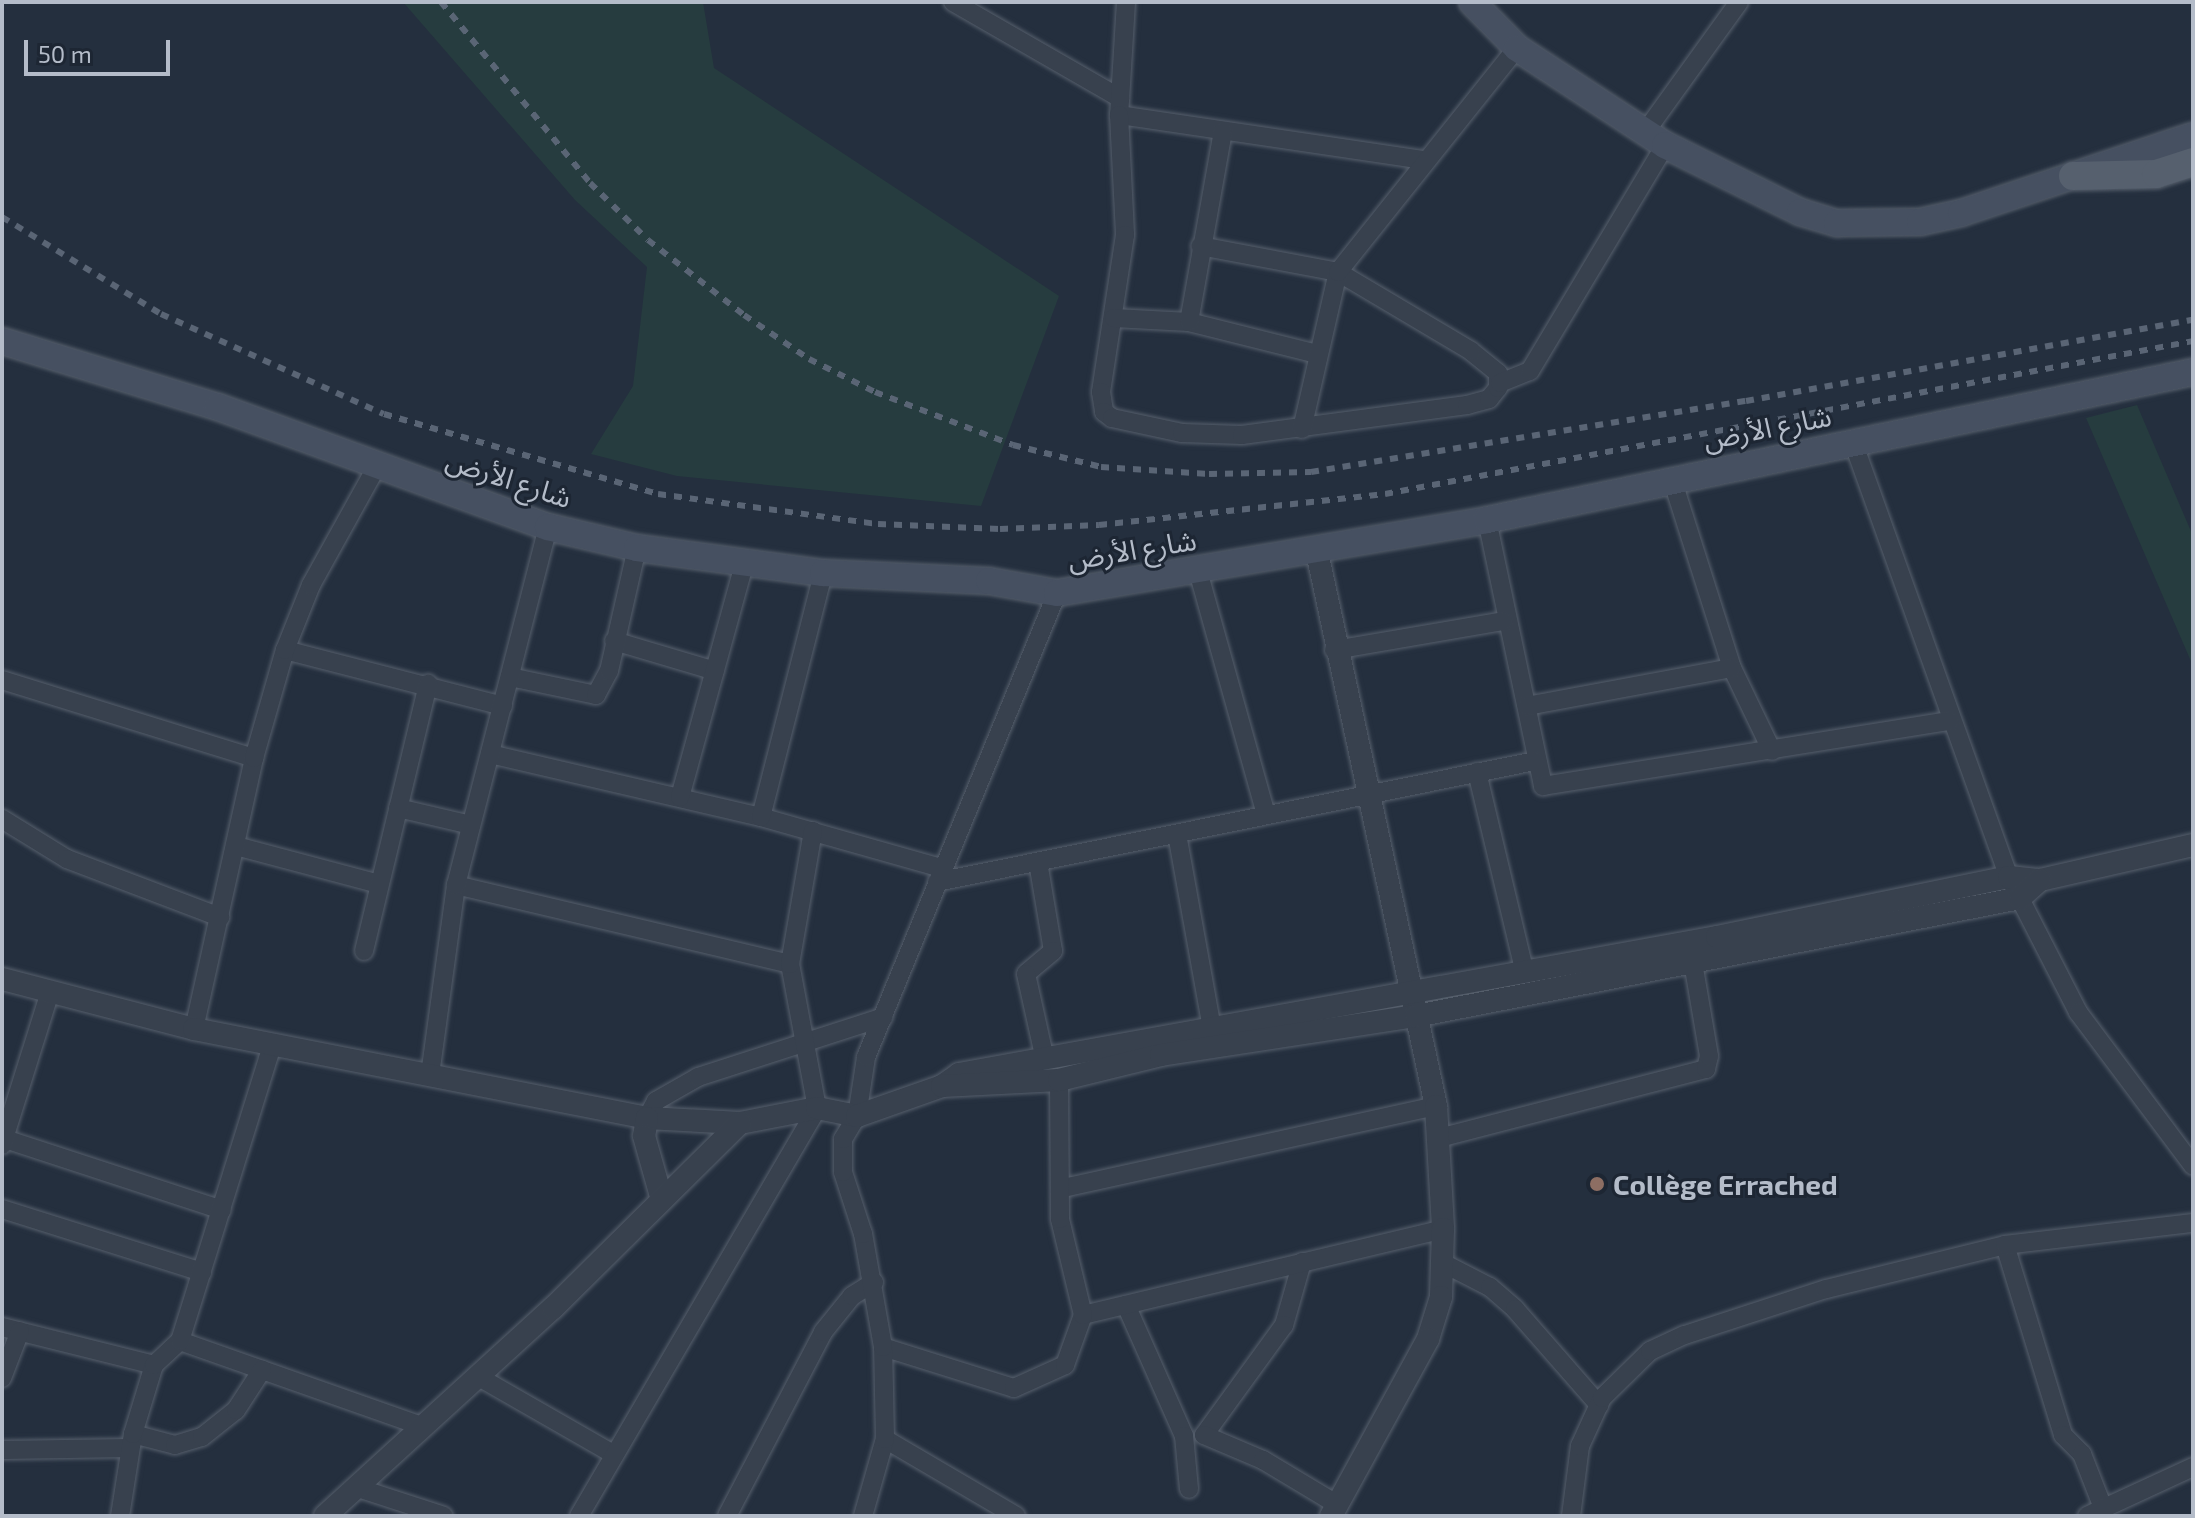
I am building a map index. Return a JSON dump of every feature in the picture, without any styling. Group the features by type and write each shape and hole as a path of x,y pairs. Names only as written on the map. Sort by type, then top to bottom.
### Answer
{"main road":[{"path":"1472,2 1517,48 1655,138 1800,212 1837,223 1920,222 2193,136"},
{"path":"2073,176 2156,174 2193,162"},
{"name":"شارع الأرض","path":"2,341 218,407 548,527 637,548 744,564 823,573 989,581 1057,593 1317,552 1487,520 2193,372"}],"street":[{"path":"953,2 1120,106 1223,131 1424,160"},
{"path":"1126,2 1120,106 1126,198 1114,318 1101,392 1104,412 1112,418 1182,433 1242,435 1467,405 1489,399 1500,383 1530,371 1655,138 1739,2"},
{"path":"1302,429 1338,272 1424,160 1517,48"},
{"path":"1189,322 1200,246 1223,131"},
{"path":"1200,246 1338,272 1471,351 1498,373 1500,383"},
{"path":"1114,318 1189,322 1317,354"},
{"path":"1853,442 1950,721 2009,877 2078,1012 2193,1166"},
{"path":"194,1029 254,758 285,650 318,571 377,466"},
{"path":"1672,479 1732,668 1772,751"},
{"path":"1487,520 1504,621 1527,706 1540,783 1552,789 1950,721"},
{"path":"430,1075 456,885 548,527"},
{"path":"510,677 596,695 606,679 637,548"},
{"path":"1184,1436 1204,1435 1263,1460 1334,1511 1428,1339 1441,1297 1443,1229 1436,1106 1413,989 1334,650 1317,552"},
{"path":"680,797 744,564"},
{"path":"1198,571 1266,815"},
{"path":"761,817 823,573"},
{"path":"863,1516 885,1439 883,1347 874,1282 843,1172 843,1139 857,1116 866,1057 1057,593"},
{"path":"1334,650 1504,621"},
{"path":"614,641 715,671"},
{"path":"285,650 428,684 503,706"},
{"path":"1527,706 1732,668"},
{"path":"2,680 254,758"},
{"path":"364,951 428,684"},
{"path":"490,754 813,831 939,875 1038,862 1535,761"},
{"path":"1477,772 1524,969"},
{"path":"398,808 471,825"},
{"path":"2,819 67,859 220,917"},
{"path":"579,1516 817,1108 809,1043 790,964 813,831"},
{"path":"1177,834 1212,1028"},
{"path":"2,979 194,1029 647,1118 740,1123 817,1108 857,1116 942,1086 959,1074 1413,989 1717,937 2009,877 2040,880 2193,845"},
{"path":"236,846 379,884"},
{"path":"1038,862 1053,951 1026,974 1045,1060"},
{"path":"942,1086 1059,1080 1161,1055 1416,1016 2020,898 2040,880"},
{"path":"456,885 790,964"},
{"path":"1439,1138 1706,1069 1709,1056 1693,962"},
{"path":"50,992 9,1108 4,1142 222,1210"},
{"path":"662,1200 644,1136 647,1118 656,1101 698,1077 884,1017"},
{"path":"120,1516 132,1441 154,1365 180,1341 272,1045"},
{"path":"883,1347 1014,1388 1065,1365 1083,1315 1064,1241 1059,1080"},
{"path":"1063,1188 1436,1106"},
{"path":"325,1516 477,1376 740,1123"},
{"path":"2,1209 202,1272"},
{"path":"1571,1516 1576,1460 1599,1405 1631,1367 1685,1335 1826,1289 2005,1245 2193,1223"},
{"path":"1083,1315 1443,1229"},
{"path":"2005,1245 2063,1435 2082,1454 2095,1512 2193,1467"},
{"path":"1204,1435 1284,1325 1302,1262"},
{"path":"1443,1263 1490,1287 1515,1309 1599,1405"},
{"path":"727,1516 823,1332 852,1296 874,1282"},
{"path":"1126,1305 1184,1436 1189,1489"},
{"path":"2,1378 11,1329 154,1365"},
{"path":"180,1341 422,1426"},
{"path":"2,1450 132,1441 175,1445 202,1437 236,1410 262,1370"},
{"path":"477,1376 613,1454"},
{"path":"885,1439 985,1508 1016,1516"},
{"path":"358,1488 444,1516"}],"green space":[{"path":"403,2 703,2 714,68 1059,296 981,506 677,476 591,454 633,386 647,267 575,200"},
{"path":"2137,405 2193,536 2193,666 2086,418"}],"railway":[{"path":"441,2 590,183 648,240 744,315 809,359 875,392 1013,445 1101,467 1209,474 1311,472 1746,401 2193,320"},
{"path":"2,217 161,314 384,414 658,494 878,524 1000,529 1099,525 1385,494 2193,341"}],"place":[{"name":"Collège Errached","path":"1597,1184"}]}
